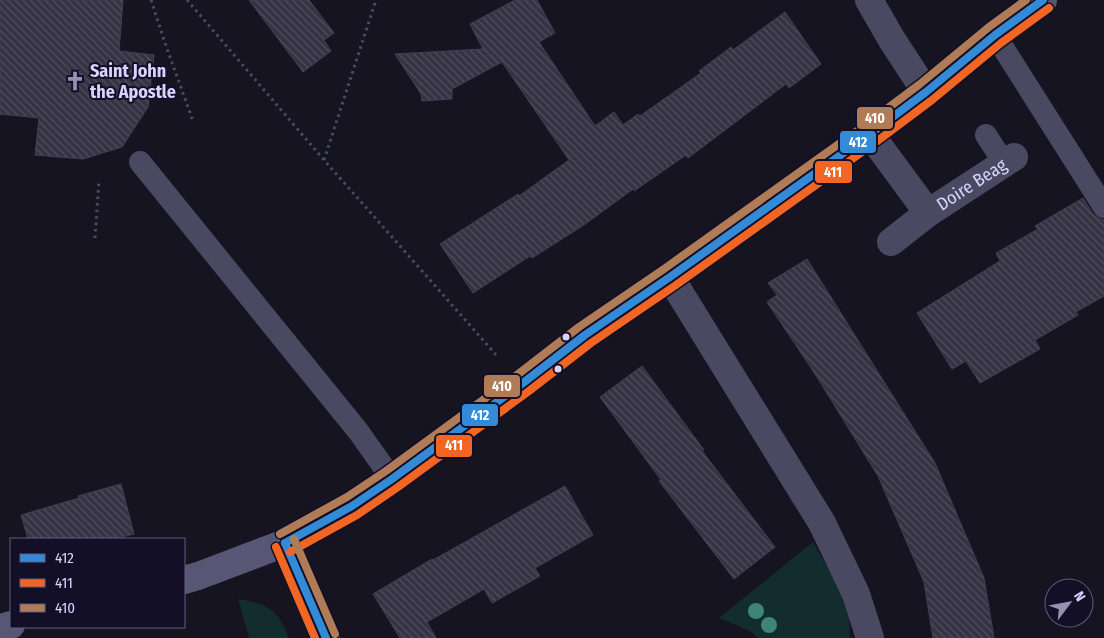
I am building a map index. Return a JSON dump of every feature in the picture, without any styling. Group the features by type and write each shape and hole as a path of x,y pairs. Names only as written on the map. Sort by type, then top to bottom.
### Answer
{"street":[{"path":"869,0 892,40 926,92"},
{"path":"185,580 285,543 352,506 392,479 586,335 870,134 926,92 995,35 1043,0"},
{"name":"Doire Beag","path":"870,134 928,213"},
{"name":"Doire Beag","path":"891,242 928,213 1009,160"},
{"path":"670,277 822,523 856,594 870,638"},
{"path":"285,543 326,638"}],"lane":[{"path":"995,35 1104,207"},
{"path":"986,135 1009,160"},
{"path":"140,162 358,431 392,479"}],"path":[{"path":"151,0 193,121"},
{"path":"187,0 324,160 498,356"},
{"path":"324,160 376,0"},
{"path":"95,238 99,180"}],"green space":[{"path":"813,542 841,592 849,618 850,638 758,638 752,632 719,618"},
{"path":"238,599 257,603 276,614 289,638 249,638"}],"building":[{"name":"Saint John the Apostle","path":"0,0 123,0 119,51 154,55 148,107 122,147 83,159 35,155 39,118 0,114"},
{"path":"249,0 309,0 334,33 324,40 331,51 303,72"},
{"path":"515,0 537,0 555,33 539,42 595,126 614,112 623,125 638,114 640,116 701,73 699,71 731,47 733,50 785,12 821,64 789,88 786,84 688,158 686,155 634,191 633,189 584,225 532,258 530,256 473,293 440,244 518,194 519,196 569,160 502,62 452,89 452,99 422,101 421,94 395,54 483,49 470,24"},
{"path":"1083,198 1093,214 1104,220 1104,296 1076,312 1078,315 1035,340 1040,349 980,383 966,361 952,369 917,313 1000,261 996,253 1038,229 1035,226"},
{"path":"807,259 935,463 984,578 994,638 933,638 924,582 878,476 817,377 767,302 777,295 768,283"},
{"path":"642,366 704,450 702,451 775,547 734,579 659,481 661,480 600,397"},
{"path":"121,484 134,534 118,538 28,538 21,515 79,498 78,496"},
{"path":"565,486 593,535 535,568 540,576 492,603 484,589 427,622 436,638 400,638 373,594 432,559"}],"transit line":[{"name":"410","path":"280,534 347,497 386,471 579,327 664,269 864,126 1026,0"},
{"name":"412","path":"285,543 352,506 392,479 585,335 670,277 870,134 926,92 995,35 1043,0"},
{"name":"411","path":"290,552 357,515 398,487 591,343 676,285 876,142 932,100 1001,43 1049,8"},
{"name":"410","path":"294,539 335,634"},
{"name":"412","path":"285,543 326,638"},
{"name":"411","path":"276,547 315,638"}],"place":[{"name":"Saint John the Apostle","path":"75,81"}]}
